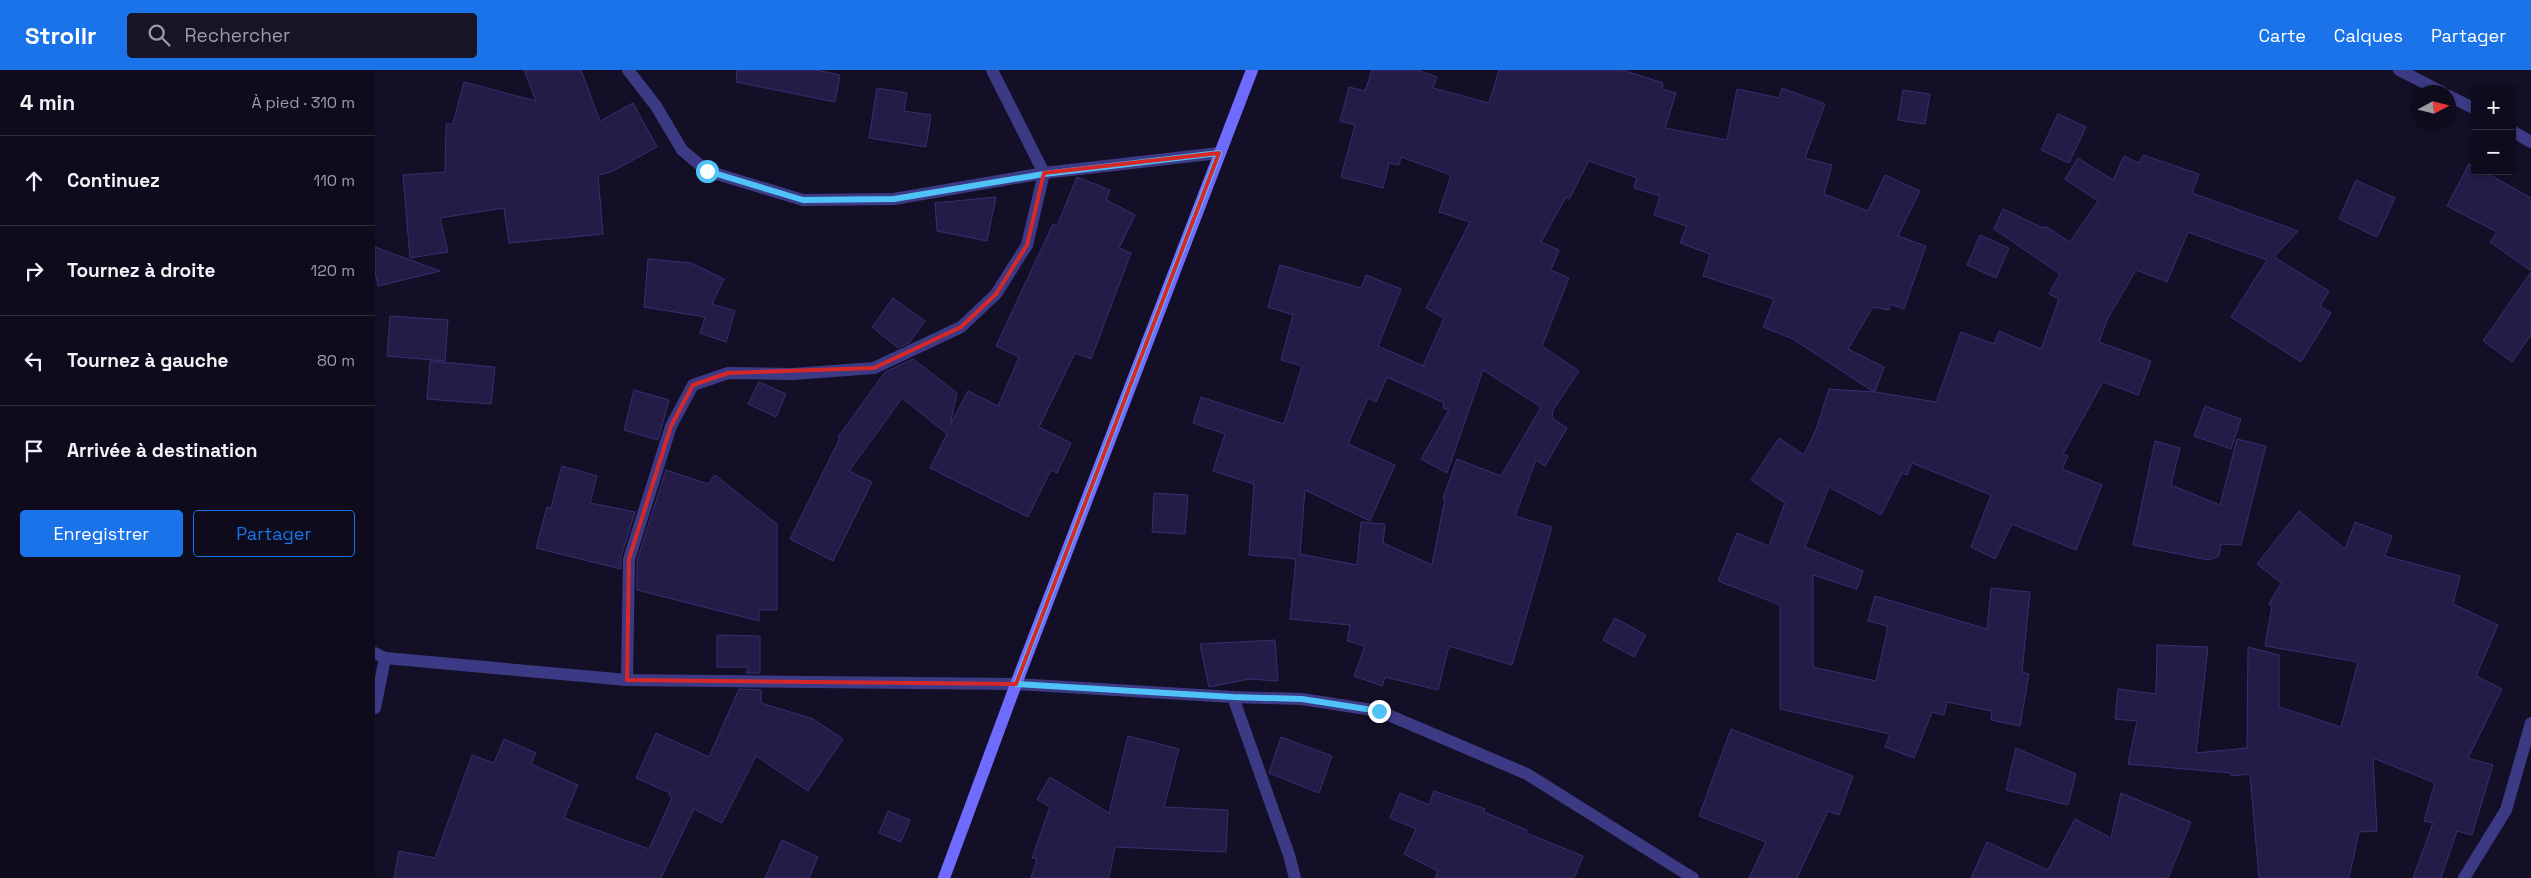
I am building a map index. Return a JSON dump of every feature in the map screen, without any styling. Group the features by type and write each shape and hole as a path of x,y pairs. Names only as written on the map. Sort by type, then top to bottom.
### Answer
{"street":[{"path":"627,70 656,106 682,150 707,171 803,200 894,199 1044,174 1219,153"},
{"path":"627,680 629,559 671,426 693,386 728,373 793,374 874,368 961,327 995,294 1027,245 1044,174 992,70"},
{"path":"944,878 1016,684 1252,70"},
{"path":"2399,70 2428,85"},
{"path":"2456,100 2471,107"},
{"path":"2516,133 2531,142"},
{"path":"375,708 380,656 627,680 1016,684 1233,697 1302,699 1379,711 1527,774 1693,878"},
{"path":"1233,697 1289,854 1295,878"},
{"path":"2464,878 2506,810 2531,723"}],"highlighted area":[{"path":"1219,153 1016,684 627,680 629,559 671,426 693,385 728,373 874,368 961,327 996,294 1027,245 1044,173"}],"building":[{"path":"524,70 581,70 600,121 633,103 657,147 611,172 598,175 603,234 509,243 504,208 440,218 448,252 410,258 403,175 445,172 446,124 453,124 464,82 536,101"},
{"path":"737,70 816,70 840,75 835,102 736,82"},
{"path":"1372,70 1417,70 1437,77 1433,88 1489,103 1499,70 1623,70 1663,83 1662,89 1676,93 1665,128 1727,140 1737,89 1779,98 1782,88 1825,104 1805,158 1832,165 1824,194 1868,211 1885,175 1920,191 1898,236 1926,246 1904,309 1890,304 1889,310 1873,307 1848,349 1884,367 1875,392 1936,402 1961,332 1994,344 1999,331 2041,349 2059,299 2049,294 2060,274 1994,229 2003,209 2043,228 2045,226 2070,242 2098,201 2065,179 2078,158 2113,180 2124,156 2139,163 2143,155 2199,174 2192,193 2298,231 2274,257 2329,291 2320,306 2331,313 2301,362 2231,317 2267,260 2188,232 2167,282 2136,270 2108,318 2099,342 2151,361 2138,395 2103,382 2063,454 2068,456 2062,469 2102,485 2076,550 2012,524 1995,559 1971,547 1991,495 1912,463 1907,475 1902,473 1881,515 1829,487 1805,547 1863,571 1857,589 1813,575 1813,667 1876,681 1888,626 1868,621 1875,596 1987,629 1991,588 2030,592 2022,672 2029,674 2020,726 1991,720 1992,711 1947,702 1944,715 1932,712 1914,758 1885,747 1890,734 1780,709 1780,605 1718,581 1737,533 1769,546 1785,503 1751,480 1779,438 1804,455 1817,427 1829,389 1874,392 1793,339 1763,327 1774,299 1703,276 1710,254 1680,243 1687,226 1654,215 1660,196 1634,188 1637,178 1589,161 1569,199 1566,197 1541,242 1559,250 1551,270 1569,278 1542,346 1579,371 1553,410 1552,418 1567,428 1545,466 1536,460 1515,516 1552,527 1512,665 1449,646 1438,690 1385,677 1382,686 1354,676 1365,646 1347,641 1350,625 1290,619 1296,559 1249,555 1254,484 1213,471 1225,434 1193,423 1201,397 1284,424 1302,366 1281,360 1293,315 1268,307 1280,265 1361,288 1366,275 1401,289 1378,346 1423,366 1444,318 1426,308 1470,222 1439,212 1451,175 1401,157 1399,165 1389,163 1383,188 1341,177 1355,125 1340,121 1349,87 1365,91","holes":["1483,370 1541,407 1501,476 1457,459 1443,498 1445,499 1432,565 1383,543 1385,524 1361,522 1357,565 1300,554 1305,490 1370,521 1395,465 1348,444 1368,398 1376,402 1387,377 1444,403 1443,408 1449,410 1421,459 1447,473"]},
{"path":"877,88 907,93 904,111 931,115 926,147 869,138"},
{"path":"1903,90 1930,94 1925,124 1898,120"},
{"path":"2058,114 2086,127 2069,163 2041,150"},
{"path":"2469,164 2471,165 2471,175 2490,175 2531,198 2531,271 2490,242 2497,232 2447,206"},
{"path":"1077,177 1110,190 1106,200 1135,215 1119,248 1131,253 1091,359 1075,353 1039,427 1071,443 1057,473 1051,470 1028,517 930,468 947,434 902,398 849,471 872,482 833,561 790,539 840,438 838,437 885,372 913,359 957,393 950,425 968,391 998,406 1019,357 996,346 1053,224 1057,226"},
{"path":"2356,180 2395,198 2377,237 2339,219"},
{"path":"996,197 987,241 937,231 935,203"},
{"path":"1980,235 2009,248 1996,278 1967,265"},
{"path":"375,247 440,271 378,286 375,272"},
{"path":"648,259 691,263 724,279 712,304 735,311 726,342 700,333 705,317 644,307"},
{"path":"2531,272 2531,335 2512,362 2483,341"},
{"path":"893,298 925,321 909,343 898,348 872,327"},
{"path":"390,316 448,320 445,361 387,356"},
{"path":"430,361 495,367 491,404 427,399"},
{"path":"759,382 786,394 776,417 748,404"},
{"path":"634,390 669,400 658,440 624,430"},
{"path":"2205,406 2241,419 2231,449 2194,436"},
{"path":"2237,439 2266,446 2241,545 2221,544 2219,556 2209,560 2133,545 2155,441 2180,448 2171,485 2220,505"},
{"path":"562,466 597,476 590,503 635,512 621,557 621,569 536,548 547,507 551,508"},
{"path":"666,470 708,484 715,475 777,524 777,610 759,610 759,621 637,590 637,560"},
{"path":"1154,493 1188,495 1185,534 1152,532"},
{"path":"2299,511 2345,549 2355,522 2392,536 2385,556 2460,576 2453,604 2498,625 2476,676 2502,689 2468,758 2493,765 2472,835 2457,831 2441,878 2413,878 2433,823 2424,821 2435,783 2373,758 2377,831 2359,832 2349,878 2259,878 2250,774 2231,776 2231,773 2128,764 2137,721 2115,719 2118,689 2156,694 2157,645 2208,647 2196,753 2247,748 2248,647 2279,655 2279,707 2341,727 2358,662 2265,646 2272,606 2269,604 2281,583 2257,564"},
{"path":"1615,618 1646,635 1634,657 1603,640"},
{"path":"717,635 760,636 760,673 746,673 749,667 717,667"},
{"path":"1275,640 1278,681 1249,679 1209,687 1200,644"},
{"path":"739,689 761,690 761,703 813,719 843,739 808,791 756,756 722,823 694,809 661,878 394,878 399,851 435,858 472,755 494,763 504,739 536,753 531,764 578,785 564,818 649,849 672,798 669,796 670,793 636,778 656,733 709,757"},
{"path":"1731,729 1853,776 1839,815 1828,811 1797,878 1749,878 1766,842 1699,816"},
{"path":"1128,736 1179,749 1164,807 1228,810 1226,852 1115,847 1109,878 1031,878 1037,859 1032,858 1050,807 1037,799 1050,777 1109,813"},
{"path":"1281,737 1332,756 1319,793 1269,773"},
{"path":"2016,748 2076,774 2068,805 2006,790"},
{"path":"1434,791 1485,809 1484,812 1527,830 1526,833 1583,856 1574,878 1435,878 1438,871 1404,854 1416,829 1390,818 1400,793 1429,805"},
{"path":"2121,793 2191,822 2168,878 1971,878 1987,842 2048,870 2075,819 2111,838"},
{"path":"888,811 910,820 901,842 879,833"},
{"path":"782,840 818,857 809,878 765,878"}],"route":[{"path":"707,171 803,200 894,199 1044,174 1219,153 1016,684 1233,697 1302,699 1379,711"}]}
